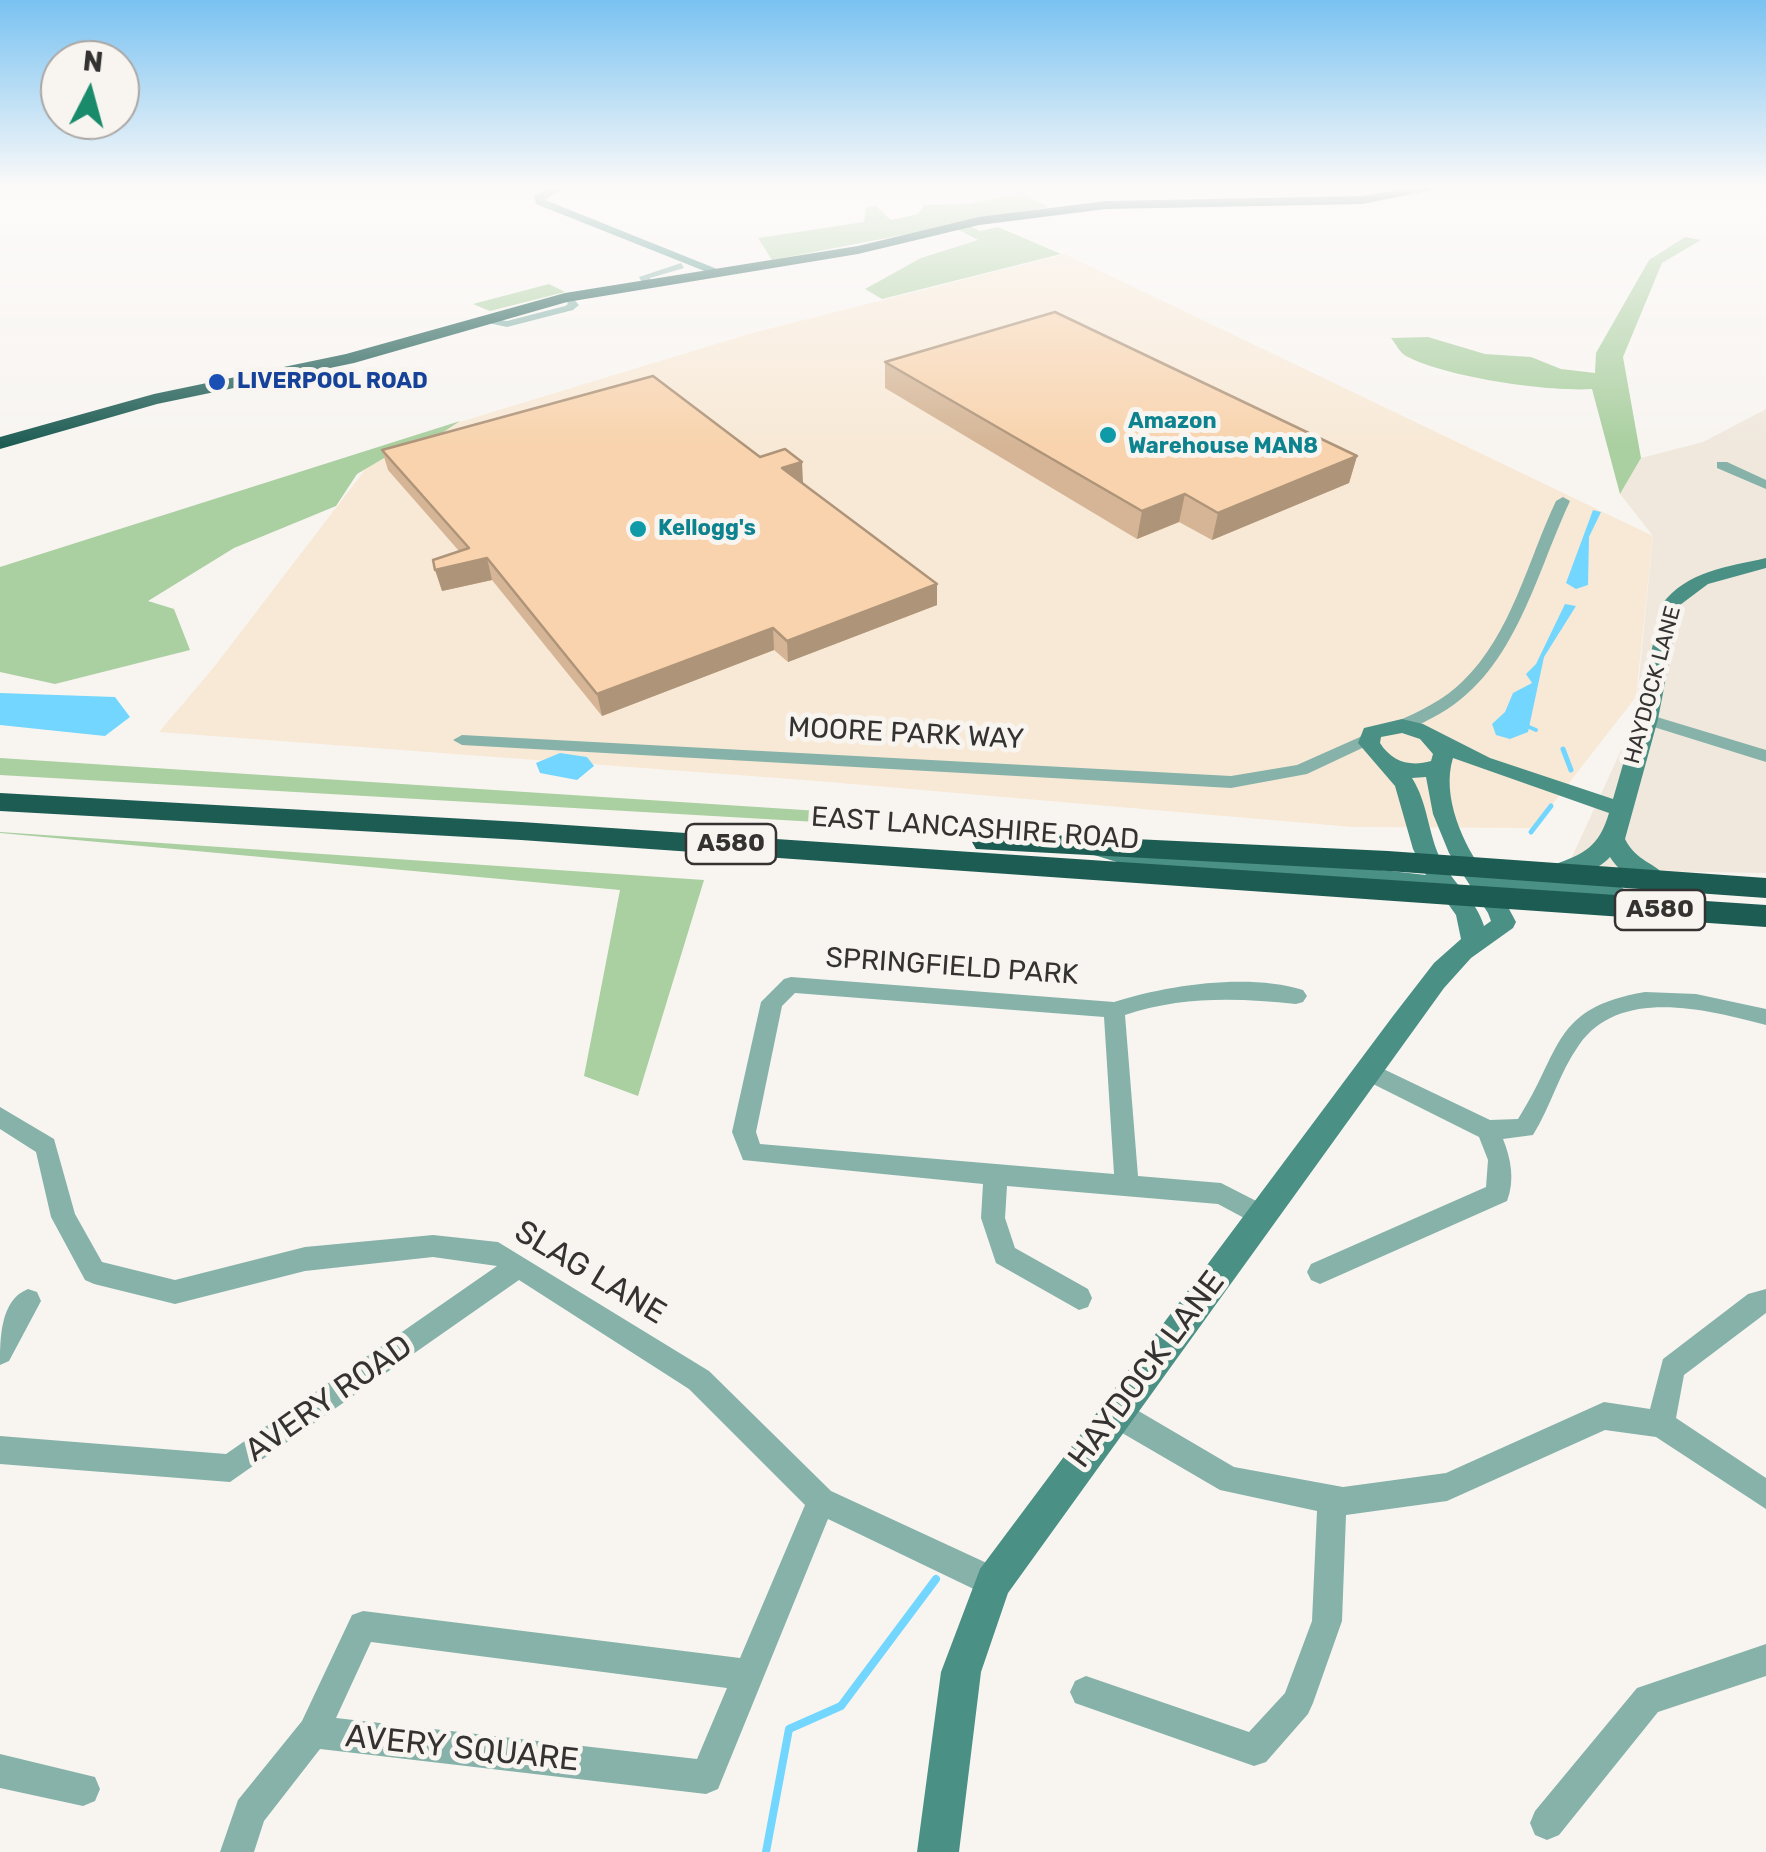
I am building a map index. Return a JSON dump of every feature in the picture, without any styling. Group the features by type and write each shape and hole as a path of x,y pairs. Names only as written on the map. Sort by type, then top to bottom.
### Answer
{"highway":[{"path":"0,443 154,399 348,359 570,297 701,273"},
{"name":"EAST LANCASHIRE ROAD","path":"0,783 1431,864 1472,887 1562,871 1766,888"},
{"name":"EAST LANCASHIRE ROAD","path":"0,802 1472,887 1766,916"}],"street":[{"path":"647,282 644,277 654,273"},
{"path":"1722,465 1766,485"},
{"path":"1431,864 1406,784 1370,749 1370,738 1378,729 1402,726 1438,712 1509,633 1563,501"},
{"name":"HAYDOCK LANE","path":"1613,838 1646,719 1671,604 1681,590 1698,580 1766,563"},
{"path":"1438,712 1438,785 1472,887 1474,942"},
{"path":"1646,719 1766,756"},
{"path":"1402,726 1438,751 1620,810"},
{"name":"MOORE PARK WAY","path":"462,740 1231,782 1277,777 1342,754 1370,738"},
{"path":"1386,764 1424,771 1438,751"},
{"name":"MOORE PARK WAY","path":"1342,754 1386,764"},
{"path":"1562,871 1596,859 1613,838 1625,862 1657,880"},
{"path":"1099,848 1136,860 1766,908"},
{"name":"HAYDOCK LANE","path":"938,1852 961,1672 992,1582 1448,966 1474,942 1494,936 1504,922 1472,887"},
{"name":"SPRINGFIELD PARK","path":"1261,1216 1221,1194 751,1153 744,1132 772,1002 791,985 1114,1010 1158,994 1212,987 1296,996"},
{"path":"1368,1071 1488,1130 1525,1128 1544,1102 1568,1045 1582,1025 1612,1010 1684,1000 1766,1017"},
{"name":"SPRINGFIELD PARK","path":"1114,1010 1127,1186"},
{"name":"SLAG LANE","path":"0,1117 46,1146 63,1217 94,1272 175,1292 305,1259 433,1246 498,1252 699,1380 821,1501 992,1582"},
{"path":"1320,1272 1498,1193 1500,1160 1488,1130"},
{"path":"996,1174 994,1218 1006,1254 1079,1298"},
{"name":"AVERY ROAD","path":"0,1450 230,1468 518,1266"},
{"path":"0,1352 28,1301"},
{"path":"1660,1424 1672,1368 1757,1302 1766,1301"},
{"path":"1115,1413 1230,1480 1332,1499 1447,1487 1604,1416 1660,1424 1713,1455 1766,1495"},
{"path":"1086,1692 1254,1750 1297,1702 1327,1621 1332,1499"},
{"name":"AVERY SQUARE","path":"748,1676 364,1626 313,1732 706,1777 821,1501"},
{"path":"1547,1823 1648,1699 1766,1660"},
{"path":"237,1852 250,1812 313,1732"},
{"path":"0,1771 83,1789"}],"shaded area":[{"path":"988,273 1106,273 1653,536 1636,697 1534,828 1352,827 817,781 159,732 214,667 384,445 752,333"},
{"path":"1766,409 1766,873 1566,870 1628,735 1638,688 1653,536 1620,494 1641,458 1703,442"}],"green space":[{"path":"893,273 984,273 882,299 865,289"},
{"path":"1641,273 1658,273 1623,357 1641,458 1620,494 1592,389 1524,385 1445,370 1406,356 1391,338 1428,337 1485,354 1531,357 1561,369 1595,373 1596,353"},
{"path":"549,284 565,292 490,311 473,304"},
{"path":"460,421 427,443 396,451 357,474 336,506 234,548 148,601 174,609 190,650 55,684 0,672 0,567"},
{"path":"0,758 819,811 817,822 0,775"},
{"path":"0,833 704,880 638,1096 584,1076 620,890"}],"water":[{"path":"1593,510 1601,512 1589,537 1588,585 1576,589 1566,583"},
{"path":"1565,604 1576,606 1544,657 1528,732 1510,739 1496,735 1492,724 1505,712 1513,693 1532,683 1526,674 1536,664"},
{"path":"0,693 115,697 130,717 105,736 0,725"},
{"path":"560,753 587,757 594,766 577,780 540,773 536,763"}],"building":[{"name":"Amazon Warehouse MAN8","path":"1055,312 1357,456 1218,513 1185,494 1142,511 885,362"},
{"name":"Kellogg's","path":"653,376 760,457 785,449 802,462 782,468 937,584 787,641 773,628 597,694 487,558 435,570 433,560 469,548 382,450"}],"waterway":[{"path":"1529,727 1536,730"},
{"path":"1563,749 1571,770"},
{"path":"1531,832 1551,806"},
{"path":"766,1852 789,1729 841,1706 936,1579"}],"place":[{"name":"LIVERPOOL ROAD","path":"217,382"},
{"name":"Amazon Warehouse MAN8","path":"1108,435"},
{"name":"Kellogg's","path":"638,529"}]}
